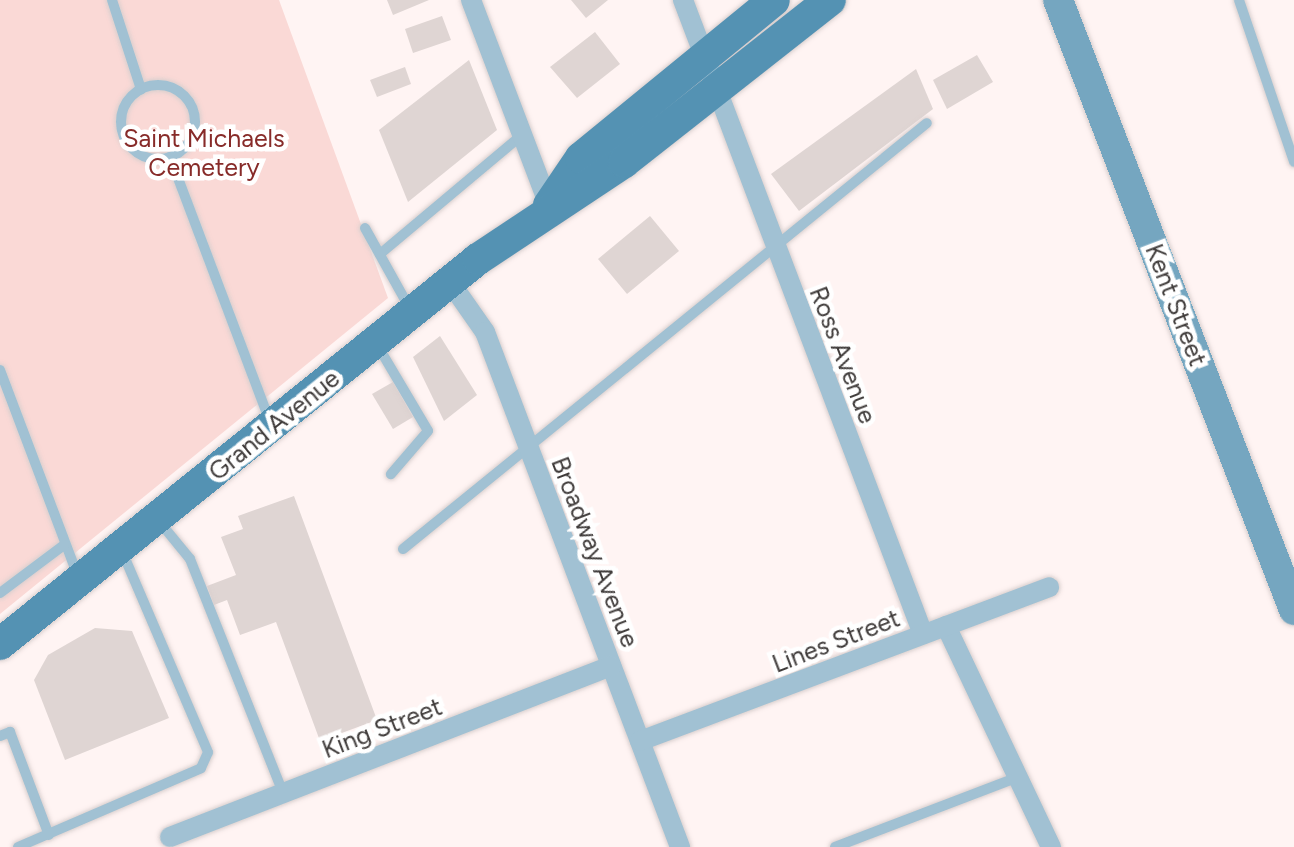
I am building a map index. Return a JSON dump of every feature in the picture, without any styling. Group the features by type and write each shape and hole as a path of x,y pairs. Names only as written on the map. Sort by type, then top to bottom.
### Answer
{"main road":[{"name":"Grand Avenue","path":"548,205 581,158 774,0"},
{"name":"Grand Avenue","path":"0,644 548,205 717,94 830,0"}],"street":[{"path":"471,0 548,205"},
{"name":"Ross Avenue","path":"682,0 923,634"},
{"name":"Kent Street","path":"1058,0 1294,610"},
{"name":"Broadway Avenue","path":"450,282 480,323 680,847"},
{"name":"Lines Street","path":"640,741 1049,587"},
{"path":"946,626 1022,776 1051,847"},
{"name":"King Street","path":"170,837 611,666"}],"lane":[{"path":"112,0 140,89"},
{"path":"1238,0 1294,162"},
{"path":"164,85 192,107 189,142 170,157 146,157 126,142 121,118 140,89 164,85"},
{"path":"403,548 926,123"},
{"path":"380,254 522,135"},
{"path":"170,157 273,427"},
{"path":"365,228 412,312"},
{"path":"375,342 427,428 391,474"},
{"path":"0,370 64,546 81,582"},
{"path":"158,520 190,558 283,793"},
{"path":"0,593 64,546"},
{"path":"18,847 201,768 208,752 120,550"},
{"path":"0,736 10,732 49,835"},
{"path":"835,847 1022,776"}],"green space":[{"name":"Saint Michaels Cemetery","path":"0,0 279,0 388,298 0,614"}],"building":[{"path":"387,0 429,0 393,15"},
{"path":"571,0 608,0 586,18"},
{"path":"442,16 451,40 413,53 405,29"},
{"path":"595,32 620,64 577,98 550,67"},
{"path":"977,55 993,82 947,109 933,80"},
{"path":"469,60 497,130 408,202 379,130"},
{"path":"405,67 411,84 377,97 370,80"},
{"path":"916,69 933,109 799,211 771,174"},
{"path":"650,216 679,251 627,294 598,259"},
{"path":"440,336 477,395 444,421 413,357"},
{"path":"393,382 413,417 393,429 372,394"},
{"path":"294,496 377,720 320,741 276,622 240,635 227,600 214,605 207,586 236,575 221,537 243,529 238,516"},
{"path":"95,628 132,631 169,718 65,760 34,680 48,655"}]}
